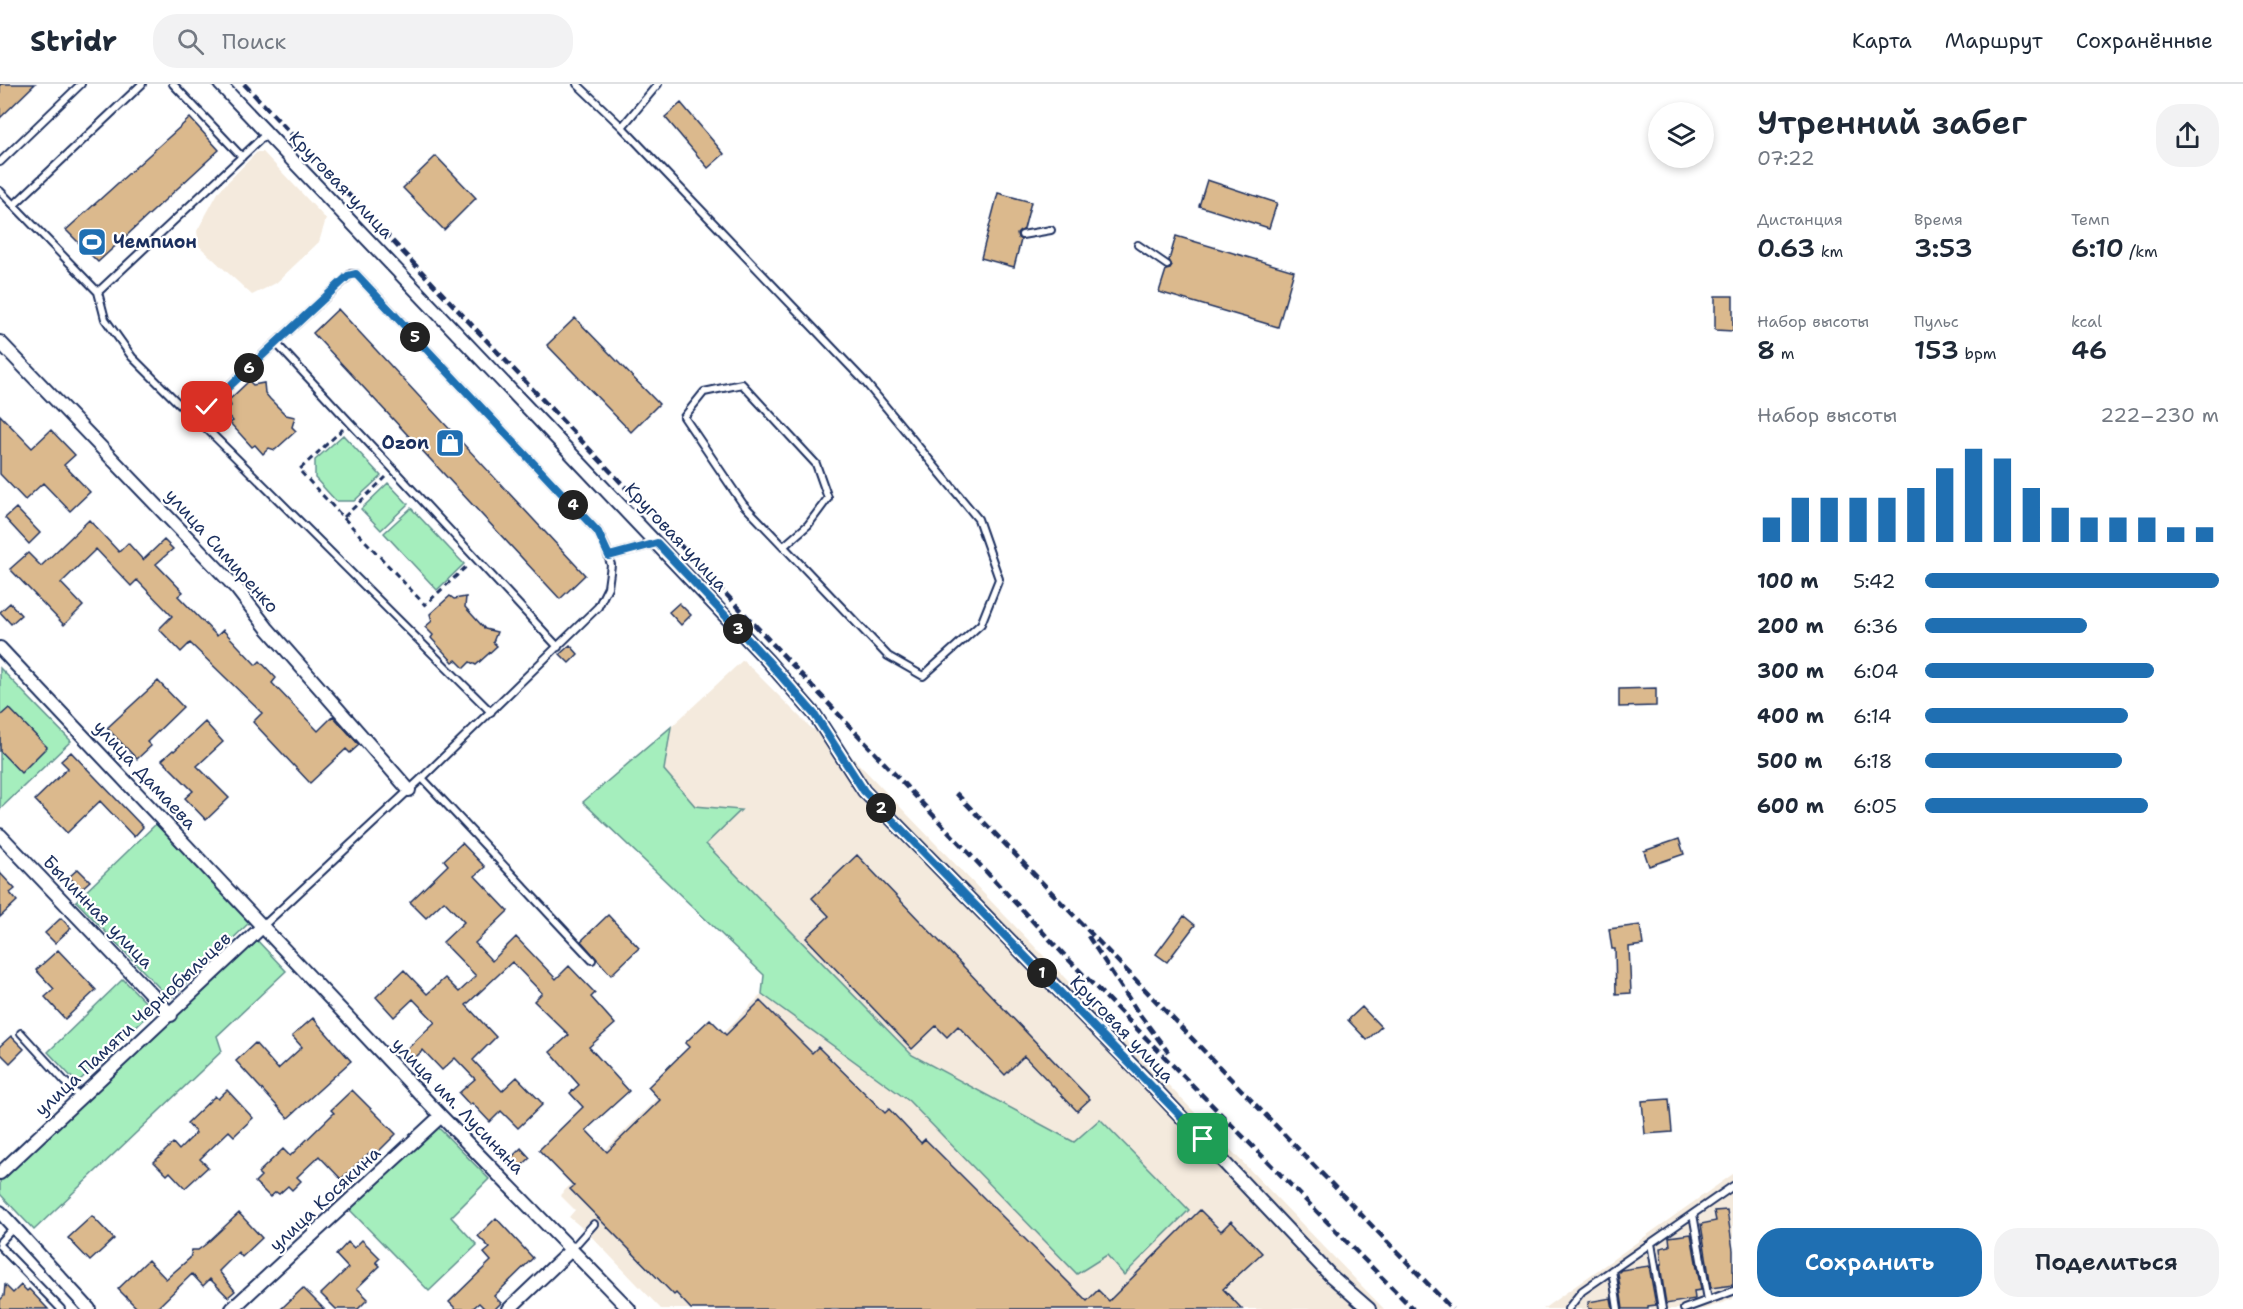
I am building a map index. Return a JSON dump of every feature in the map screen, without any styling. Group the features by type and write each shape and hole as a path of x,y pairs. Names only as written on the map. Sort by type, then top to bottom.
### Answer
{"street":[{"name":"Круговая улица","path":"220,84 767,660 815,715 864,791 1164,1098 1330,1275 1369,1309"},
{"name":"улица Симиренко","path":"0,342 237,589 267,628 409,790"},
{"name":"улица Дамаева","path":"0,648 263,926"},
{"name":"Былинная улица","path":"0,835 171,1015"},
{"name":"улица Памяти Чернобыльцев","path":"0,1173 171,1015 263,926"},
{"name":"улица им. Лусиняна","path":"263,926 441,1116 629,1309"},
{"name":"улица Косякина","path":"232,1309 441,1116"},
{"path":"0,1212 89,1309"},
{"path":"509,1309 571,1250"}],"lane":[{"path":"0,162 81,84"},
{"path":"14,205 142,84"},
{"path":"173,84 242,157"},
{"path":"577,84 622,127 881,401 978,519 999,579 981,624 923,676 888,656 743,504 684,417 704,392 742,384 816,464 828,498 808,525 784,546"},
{"path":"622,127 658,84"},
{"path":"98,292 267,133"},
{"path":"0,191 98,292 105,319 132,357 182,407"},
{"path":"1022,235 1051,230"},
{"path":"1138,245 1167,265"},
{"path":"263,926 422,778 491,712 558,646 591,615 604,597 610,576 609,556 598,532 356,274 348,276 207,407 202,414 202,424 491,712"},
{"path":"276,343 558,646"},
{"path":"609,556 657,543"},
{"path":"422,778 592,960"},
{"path":"21,1033 80,1099"},
{"path":"1568,1309 1582,1291 1733,1187"},
{"path":"1693,1214 1708,1300"},
{"path":"571,1250 594,1224"},
{"path":"14,1227 0,1244 61,1309"},
{"path":"1651,1243 1662,1309"},
{"path":"1612,1270 1618,1309"},
{"path":"1684,1309 1733,1291"}],"path":[{"path":"350,422 299,470 425,604 476,557"},
{"path":"344,517 394,470"}],"shaded area":[{"path":"257,152 263,152 326,219 319,242 276,283 252,295 199,246 197,231 219,191"},
{"path":"743,660 812,729 826,730 1384,1309 661,1309 587,1232 569,1217 575,1210 560,1195 762,994 909,1101 1077,1273 1107,1255 1124,1274 1100,1119 1074,1142 912,1055 705,844 695,806 664,770 671,727"},
{"path":"1733,1174 1733,1299 1705,1309 1543,1309"}],"green space":[{"path":"343,435 381,476 354,501 336,501 315,478 315,460"},
{"path":"388,483 408,504 381,530 361,509"},
{"path":"411,508 464,564 437,590 384,533"},
{"path":"0,668 71,741 0,809"},
{"path":"671,727 664,770 695,806 741,810 706,844 912,1055 1074,1142 1100,1119 1189,1210 1124,1275 1107,1255 1077,1274 909,1101 762,994 764,975 583,802"},
{"path":"156,824 250,922 170,999 76,901"},
{"path":"254,937 286,971 217,1036 222,1051 34,1230 0,1194 0,1178"},
{"path":"123,979 153,1010 77,1083 48,1052"},
{"path":"435,1124 489,1179 451,1217 477,1245 429,1291 349,1209"}],"building":[{"path":"0,84 35,84 0,118"},
{"path":"681,103 724,154 708,168 665,117"},
{"path":"190,118 219,150 98,262 66,230"},
{"path":"436,156 476,198 444,230 403,188"},
{"path":"1207,180 1277,203 1269,228 1199,206"},
{"path":"998,193 1031,202 1024,229 1017,234 1021,240 1014,267 981,258"},
{"path":"1176,236 1294,271 1278,327 1159,292 1166,270 1172,266 1169,260"},
{"path":"1715,296 1733,296 1733,331 1715,330"},
{"path":"338,309 585,575 560,599 313,333"},
{"path":"575,318 659,404 631,432 547,345"},
{"path":"249,381 253,385 264,383 265,393 270,399 286,415 295,417 292,427 296,431 275,450 269,448 263,454 255,445 252,447 230,423 233,421 225,412 231,406 229,400"},
{"path":"0,415 32,448 51,430 75,455 64,465 90,492 70,511 43,483 25,500 0,474"},
{"path":"16,508 40,533 29,544 5,518"},
{"path":"89,520 119,552 128,543 143,560 164,540 173,549 156,564 183,592 178,596 217,636 223,630 256,665 260,661 276,678 272,683 318,731 333,716 359,745 350,753 346,749 310,783 253,722 262,713 190,643 181,652 159,629 172,616 137,580 131,586 96,549 61,583 83,606 64,625 10,569 28,553 41,566"},
{"path":"450,596 454,599 466,597 465,607 485,629 497,632 493,642 497,646 476,665 470,662 464,668 456,660 453,662 431,638 433,635 425,627 432,621 430,614"},
{"path":"10,603 21,615 11,624 0,612"},
{"path":"679,603 691,615 681,625 669,612"},
{"path":"570,645 578,654 569,663 560,654"},
{"path":"158,681 183,707 147,742 151,746 137,759 107,728"},
{"path":"1656,688 1656,706 1619,707 1619,689"},
{"path":"9,708 47,747 21,773 0,751 0,716"},
{"path":"205,722 223,742 197,766 229,798 206,820 185,798 193,791 162,760"},
{"path":"71,752 143,827 134,837 100,801 67,833 35,800 68,768 61,761"},
{"path":"1679,839 1684,854 1649,866 1644,851"},
{"path":"462,843 485,867 475,876 508,911 475,943 492,961 516,937 556,979 569,966 595,993 591,997 615,1024 589,1047 629,1091 586,1130 607,1152 660,1100 648,1087 689,1047 685,1043 710,1019 726,1035 760,1001 812,1053 818,1047 885,1113 889,1109 921,1143 925,1139 1087,1301 1098,1290 1109,1301 1200,1210 1221,1231 1231,1221 1262,1253 1223,1289 1242,1309 691,1309 676,1293 674,1295 570,1189 574,1186 539,1150 583,1107 570,1093 579,1085 550,1052 569,1035 534,1001 542,993 512,962 466,1005 496,1037 473,1060 502,1091 517,1077 543,1104 518,1128 501,1111 490,1122 459,1093 475,1079 455,1058 442,1070 423,1050 411,1062 403,1053 435,1022 413,999 394,1017 376,997 404,970 427,994 445,978 459,992 476,976 443,942 464,922 444,901 426,918 410,902 448,865 444,860"},
{"path":"857,855 1090,1099 1077,1111 1024,1056 1005,1075 958,1026 947,1037 936,1026 912,1049 806,938 829,916 812,898"},
{"path":"78,869 90,881 81,889 69,877"},
{"path":"0,873 15,889 10,893 17,901 0,917"},
{"path":"608,915 639,948 611,975 581,941"},
{"path":"1184,916 1195,925 1167,962 1156,954"},
{"path":"61,918 71,928 55,943 45,933"},
{"path":"1640,925 1643,945 1629,947 1631,993 1616,994 1615,949 1612,949 1609,929"},
{"path":"58,950 96,990 65,1019 45,997 54,989 36,970"},
{"path":"1362,1007 1381,1027 1367,1040 1348,1020"},
{"path":"313,1018 351,1061 288,1118 236,1061 255,1043 278,1069 302,1047 292,1036"},
{"path":"11,1036 24,1049 10,1063 0,1053 0,1046"},
{"path":"227,1090 253,1118 234,1136 229,1131 200,1159 208,1167 185,1188 170,1172 167,1175 154,1162 173,1143 179,1150 196,1133 187,1123 215,1096 218,1099"},
{"path":"352,1090 396,1134 373,1157 369,1153 341,1179 319,1156 297,1177 301,1181 292,1190 288,1186 279,1194 276,1192 270,1197 255,1182 261,1176 258,1173 283,1149 290,1156 334,1113 331,1110"},
{"path":"1669,1099 1672,1132 1645,1134 1642,1101"},
{"path":"521,1148 530,1158 516,1171 507,1162"},
{"path":"1727,1210 1733,1250 1733,1285 1711,1288 1701,1224 1716,1221 1714,1211"},
{"path":"239,1213 262,1238 242,1257 238,1252 219,1271 235,1291 228,1297 210,1279 203,1286 192,1274 156,1309 138,1309 118,1289 148,1260 166,1279 190,1258 192,1250 198,1250 206,1244"},
{"path":"92,1216 114,1239 90,1261 68,1238"},
{"path":"496,1218 533,1258 494,1296 501,1303 495,1309 485,1309 479,1303 472,1309 456,1309 449,1302 491,1261 484,1253 490,1248 478,1236"},
{"path":"1691,1234 1701,1290 1694,1291 1695,1299 1666,1304 1660,1248 1670,1246 1669,1237"},
{"path":"362,1240 380,1258 376,1262 380,1266 357,1288 368,1299 358,1309 336,1309 321,1294 348,1268 336,1255 348,1242 354,1248"},
{"path":"1649,1266 1656,1305 1648,1306 1648,1309 1623,1309 1618,1273 1621,1270"},
{"path":"5,1285 13,1293 21,1285 27,1291 29,1289 48,1309 0,1309 0,1300 4,1296"},
{"path":"303,1288 324,1309 281,1309"},
{"path":"1611,1298 1613,1309 1589,1309 1588,1302"}],"railway":[{"path":"244,84 1068,959 1413,1309"},
{"path":"956,793 1452,1309"},
{"path":"1088,936 1137,1011 1168,1052"}],"place":[{"name":"Чемпион","path":"92,242"},
{"name":"Ozon","path":"450,443"}],"route":[{"path":"207,407 348,276 356,274 598,532 609,556 657,543 767,660 815,715 864,791 1203,1139"}]}
